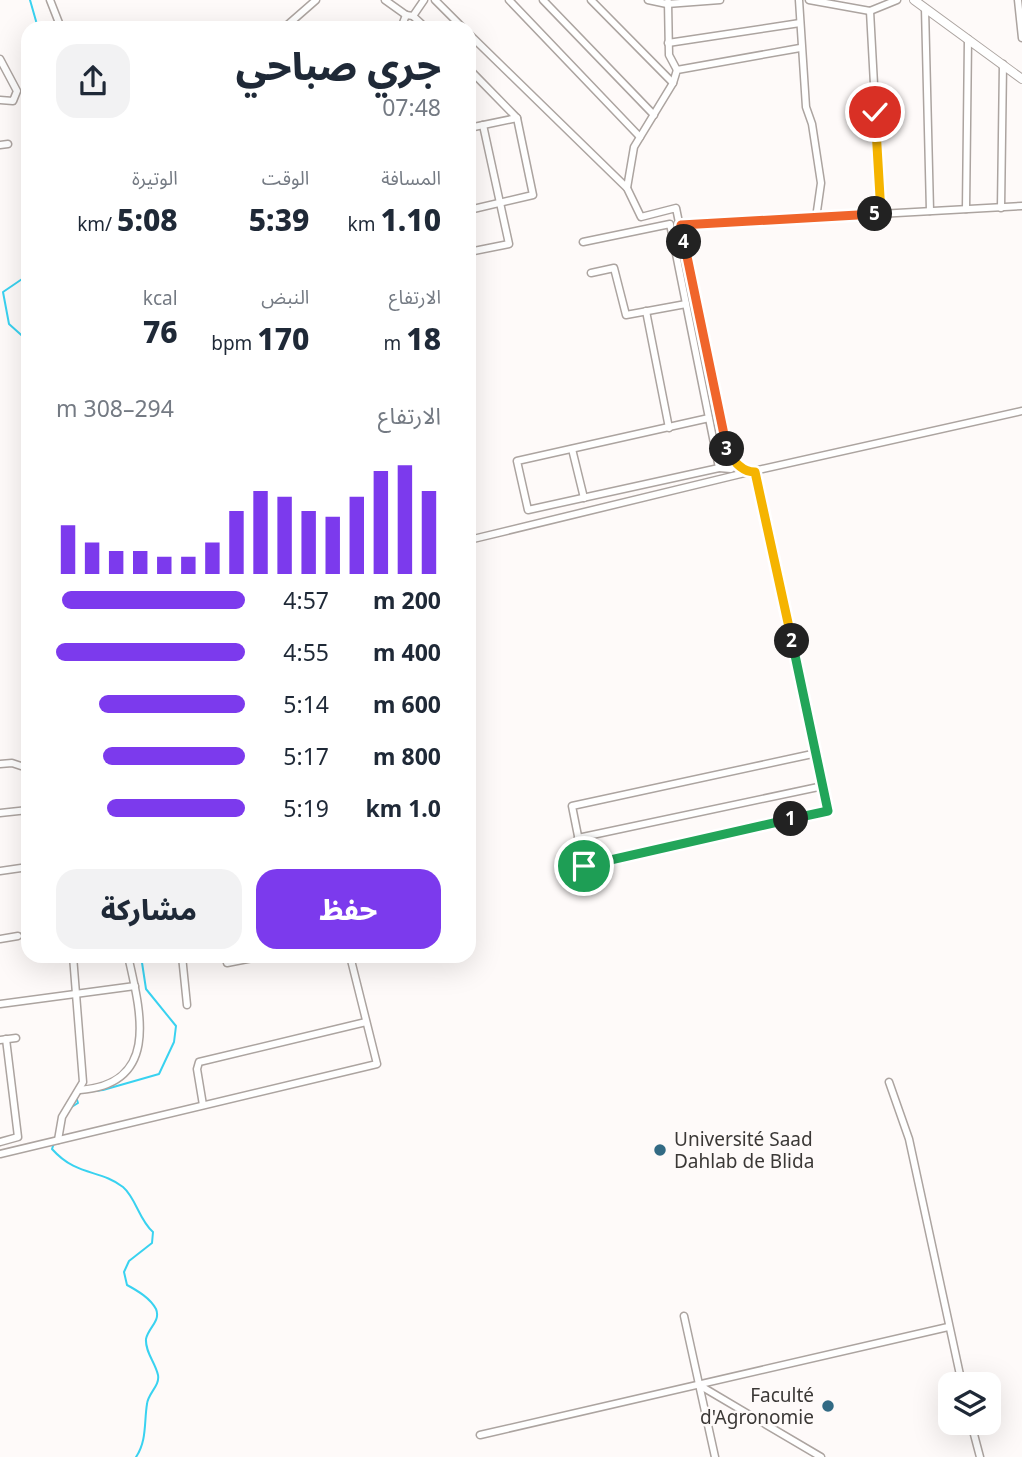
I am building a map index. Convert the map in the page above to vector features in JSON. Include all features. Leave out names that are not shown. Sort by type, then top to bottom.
[{"type":"street","points":[[50,0],[58,21]]},
{"type":"street","points":[[292,21],[316,0]]},
{"type":"street","points":[[385,0],[417,21]]},
{"type":"street","points":[[405,21],[424,0]]},
{"type":"street","points":[[435,0],[456,21]]},
{"type":"street","points":[[509,0],[639,137]]},
{"type":"street","points":[[543,0],[654,114]]},
{"type":"street","points":[[591,0],[673,83]]},
{"type":"street","points":[[648,0],[720,0]]},
{"type":"street","points":[[799,0],[800,48],[806,107],[812,124],[821,183],[816,218]]},
{"type":"street","points":[[809,0],[870,11],[897,0]]},
{"type":"street","points":[[914,0],[1022,79]]},
{"type":"street","points":[[1018,0],[1022,38]]},
{"type":"street","points":[[628,188],[634,147],[673,83],[677,70],[668,55],[668,2]]},
{"type":"street","points":[[925,8],[929,211]]},
{"type":"street","points":[[870,11],[881,214]]},
{"type":"street","points":[[668,43],[800,23]]},
{"type":"street","points":[[966,209],[968,39]]},
{"type":"street","points":[[476,41],[628,188],[641,216],[676,208],[726,446],[737,464],[752,472],[817,753],[828,811],[584,866],[572,806],[817,753]]},
{"type":"street","points":[[677,70],[800,48]]},
{"type":"street","points":[[0,59],[17,91],[13,101],[0,100]]},
{"type":"street","points":[[1001,208],[1003,64]]},
{"type":"street","points":[[476,76],[517,118],[533,195],[476,208]]},
{"type":"street","points":[[476,126],[517,118]]},
{"type":"street","points":[[476,251],[509,244],[483,125]]},
{"type":"street","points":[[681,225],[1022,206]]},
{"type":"street","points":[[583,242],[670,224],[719,468]]},
{"type":"street","points":[[591,273],[614,268],[626,315],[686,304]]},
{"type":"street","points":[[646,311],[669,428]]},
{"type":"street","points":[[476,538],[731,473],[752,472],[1022,411]]},
{"type":"street","points":[[709,418],[517,461],[528,510],[719,468],[731,473]]},
{"type":"street","points":[[572,449],[584,498]]},
{"type":"street","points":[[731,473],[737,464]]},
{"type":"street","points":[[0,764],[12,763],[21,766]]},
{"type":"street","points":[[578,838],[823,786]]},
{"type":"street","points":[[0,813],[21,811]]},
{"type":"street","points":[[0,871],[21,868]]},
{"type":"street","points":[[0,939],[18,936]]},
{"type":"street","points":[[58,1140],[62,1117],[83,1082],[74,963]]},
{"type":"street","points":[[80,1090],[103,1088],[116,1082],[136,1059],[139,1029],[130,963]]},
{"type":"street","points":[[183,963],[187,1005]]},
{"type":"street","points":[[0,1154],[376,1063],[352,963]]},
{"type":"street","points":[[0,1004],[135,986]]},
{"type":"street","points":[[203,1105],[197,1069],[199,1062],[366,1022]]},
{"type":"street","points":[[0,1142],[18,1137],[11,1077],[3,1040],[16,1038]]},
{"type":"street","points":[[0,1078],[11,1077]]},
{"type":"street","points":[[889,1082],[909,1139],[959,1372]]},
{"type":"street","points":[[684,1316],[715,1457]]},
{"type":"street","points":[[480,1435],[948,1328]]},
{"type":"street","points":[[699,1385],[821,1457]]},
{"type":"street","points":[[974,1435],[980,1457]]},
{"type":"waterway","points":[[30,0],[36,21]]},
{"type":"waterway","points":[[21,280],[3,292],[9,324],[21,335]]},
{"type":"waterway","points":[[84,1092],[103,1090],[159,1074],[174,1042],[176,1026],[146,989],[142,963]]},
{"type":"waterway","points":[[70,1108],[78,1103],[76,1097]]},
{"type":"waterway","points":[[54,1143],[52,1149],[70,1164],[106,1177],[123,1187],[153,1232],[152,1243],[129,1261],[124,1272],[127,1285],[147,1298],[157,1313],[156,1321],[146,1339],[158,1379],[148,1400],[144,1438],[136,1457]]},
{"type":"place","name":"Université Saad Dahlab de Blida","points":[[660,1150]]},
{"type":"place","name":"Faculté d'Agronomie","points":[[828,1406]]},
{"type":"route","points":[[584,866],[828,811],[755,472],[749,472],[737,464],[726,446],[681,225],[881,214],[875,112]]}]
